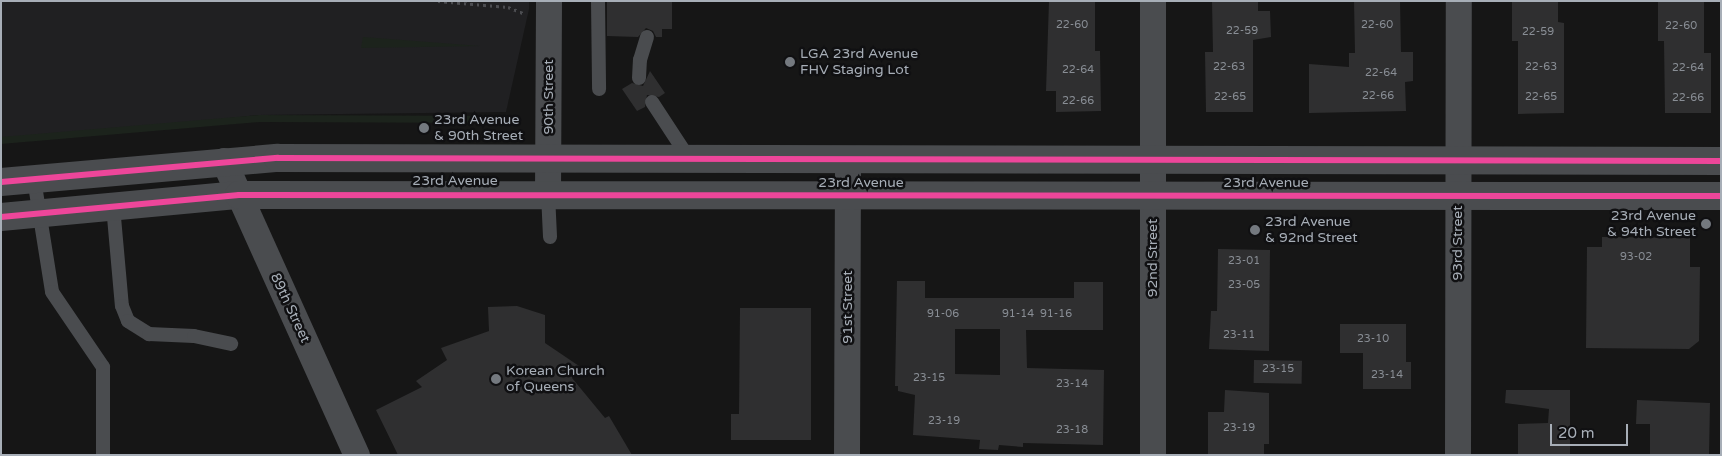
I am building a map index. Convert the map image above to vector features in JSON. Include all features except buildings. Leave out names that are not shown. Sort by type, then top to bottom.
[{"type":"street","name":"92nd Street","points":[[1153,1],[1153,455]]},
{"type":"street","name":"93rd Street","points":[[1458,455],[1459,1]]},
{"type":"street","name":"90th Street","points":[[548,194],[549,13]]},
{"type":"street","name":"23rd Avenue","points":[[1,182],[224,161],[278,158],[1721,161]]},
{"type":"street","name":"91st Street","points":[[847,455],[848,159]]},
{"type":"street","name":"89th Street","points":[[224,161],[356,455]]},
{"type":"street","name":"23rd Avenue","points":[[1,217],[240,194],[1721,196]]},
{"type":"lane","points":[[598,1],[599,89]]},
{"type":"lane","points":[[639,78],[640,60],[647,37]]},
{"type":"lane","points":[[652,102],[690,160]]},
{"type":"lane","points":[[34,179],[52,292],[103,367],[103,455]]},
{"type":"lane","points":[[548,194],[550,237]]},
{"type":"lane","points":[[113,206],[122,306],[128,321],[149,334],[194,336],[231,344]]},
{"type":"path","points":[[438,1],[508,7],[549,13]]},
{"type":"shaded area","points":[[1,1],[529,1],[529,9],[506,112],[258,115],[1,142]]},
{"type":"shaded area","points":[[363,37],[480,46],[361,48]]},
{"type":"shaded area","points":[[259,115],[506,116],[500,123],[260,122],[1,144],[1,137]]},
{"type":"cycle path","points":[[1,182],[278,158],[1721,161]]},
{"type":"cycle path","points":[[1,217],[239,195],[1721,196]]},
{"type":"place","name":"LGA 23rd Avenue FHV Staging Lot","points":[[790,62]]},
{"type":"place","name":"23rd Avenue & 90th Street","points":[[424,128]]},
{"type":"place","name":"23rd Avenue & 94th Street","points":[[1706,224]]},
{"type":"place","name":"23rd Avenue & 92nd Street","points":[[1255,230]]},
{"type":"place","name":"Korean Church of Queens","points":[[496,379]]}]
